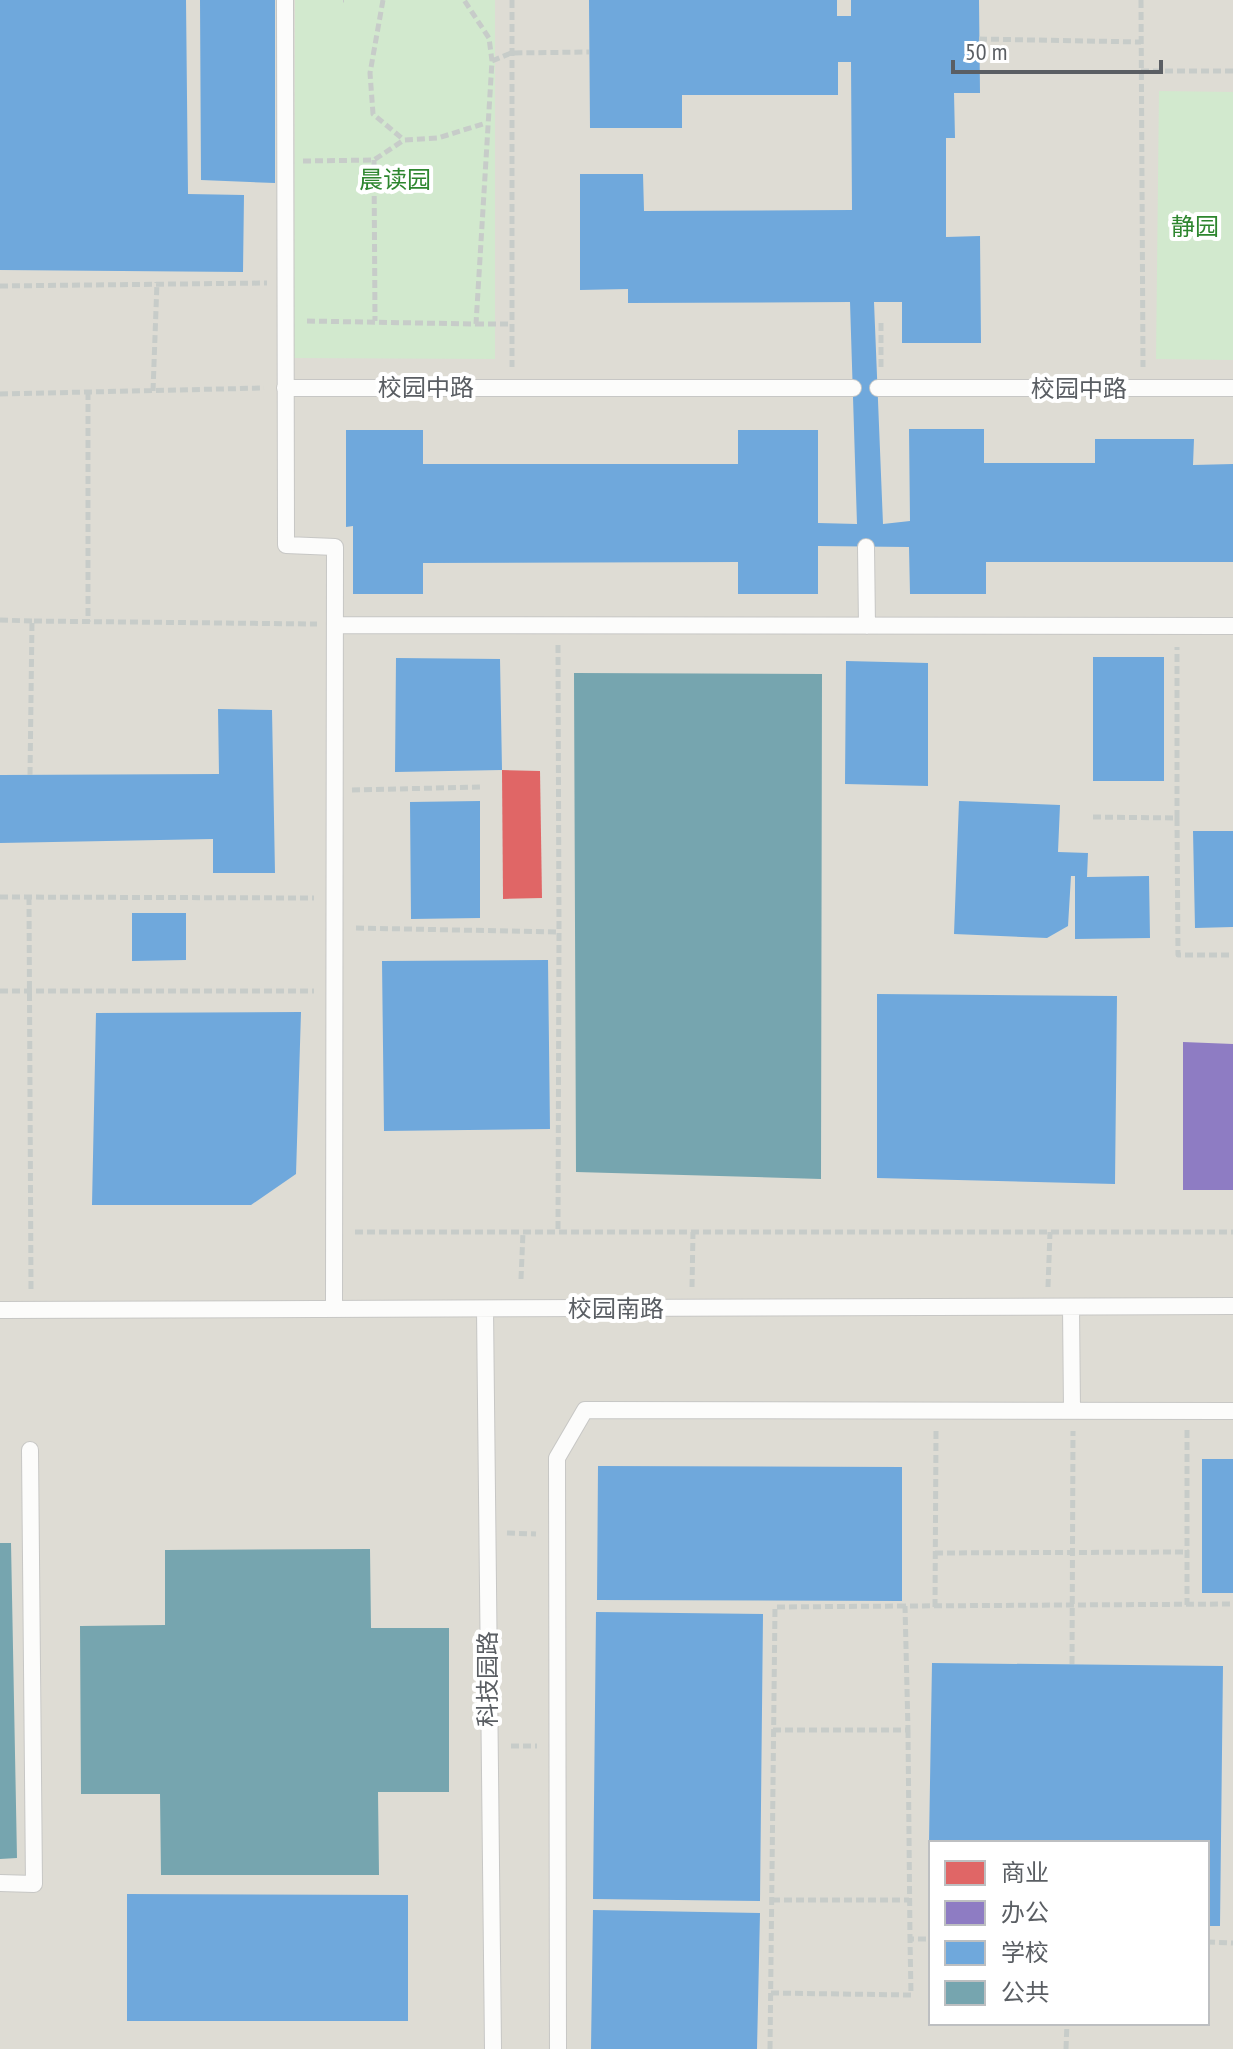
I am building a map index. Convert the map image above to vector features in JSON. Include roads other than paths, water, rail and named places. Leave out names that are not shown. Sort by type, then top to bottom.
[{"type":"lane","points":[[285,0],[286,545],[335,547],[334,1309]]},
{"type":"lane","name":"校园中路","points":[[285,388],[853,388]]},
{"type":"lane","name":"校园中路","points":[[880,388],[1233,388]]},
{"type":"lane","points":[[866,547],[867,626]]},
{"type":"lane","points":[[336,625],[1233,626]]},
{"type":"lane","name":"校园南路","points":[[0,1310],[1233,1306]]},
{"type":"lane","points":[[1071,1307],[1072,1410]]},
{"type":"lane","name":"科技园路","points":[[485,1309],[493,2049]]},
{"type":"lane","points":[[558,2049],[557,1458],[585,1410],[1233,1411]]},
{"type":"lane","points":[[0,1883],[34,1884],[30,1450]]},
{"type":"park label","name":"晨读园","points":[[395,179]]},
{"type":"park label","name":"静园","points":[[1195,226]]}]
